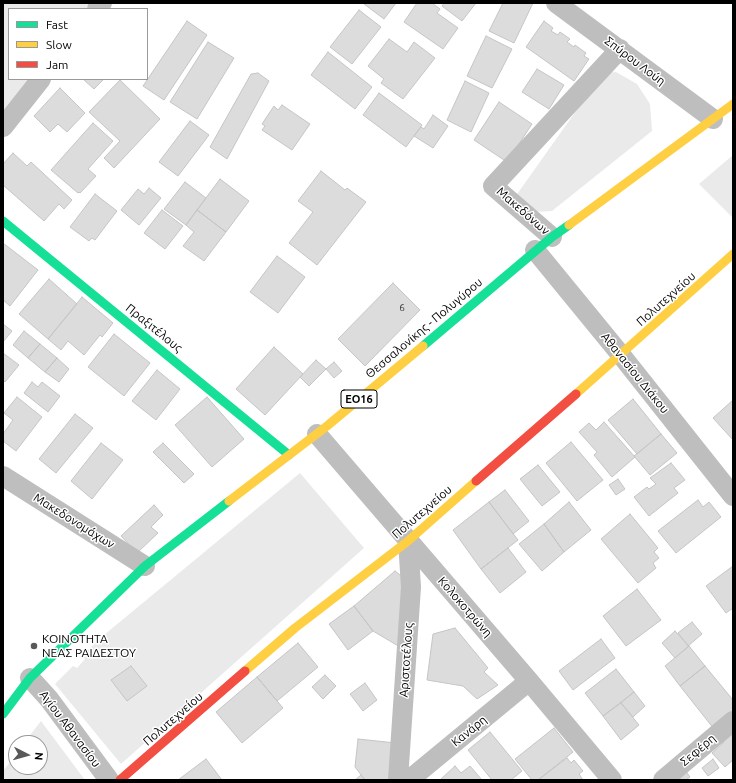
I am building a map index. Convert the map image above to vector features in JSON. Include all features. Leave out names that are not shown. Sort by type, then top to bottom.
[{"type":"street","name":"Σπύρου Λούη","points":[[556,3],[620,49],[713,120]]},
{"type":"street","name":"Μακεδόνων","points":[[552,237],[493,186],[620,49]]},
{"type":"street","points":[[3,127],[40,80]]},
{"type":"street","name":"Θεσσαλονίκης - Πολυγύρου","points":[[3,714],[30,678],[145,566],[317,434],[535,250],[733,104]]},
{"type":"street","name":"Πραξιτέλους","points":[[3,221],[289,455]]},
{"type":"street","name":"Αθανασίου Διάκου","points":[[535,250],[733,496]]},
{"type":"street","name":"Πολυτεχνείου","points":[[120,780],[295,628],[408,541],[621,355],[733,254]]},
{"type":"street","name":"Κολοκοτρώνη","points":[[317,434],[612,780]]},
{"type":"street","name":"Μακεδονομάχων","points":[[3,476],[145,566]]},
{"type":"street","name":"Αριστοτέλους","points":[[398,780],[411,587],[408,541]]},
{"type":"street","name":"Αγίου Αθανασίου","points":[[30,678],[49,699],[109,780]]},
{"type":"street","name":"Κανάρη","points":[[408,780],[529,681]]},
{"type":"street","name":"Σεφέρη","points":[[664,780],[733,721]]},
{"type":"shaded area","points":[[3,3],[92,3],[89,8],[8,8],[8,80],[32,80],[3,118]]},
{"type":"shaded area","points":[[616,72],[637,84],[650,104],[652,131],[552,211],[533,212],[515,197],[603,73]]},
{"type":"shaded area","points":[[733,155],[733,218],[699,184]]},
{"type":"shaded area","points":[[300,473],[364,548],[121,764],[55,684],[73,666],[77,668],[85,659],[83,655],[104,635]]},
{"type":"shaded area","points":[[41,721],[85,780],[3,780],[3,771],[8,764],[8,775],[48,775],[48,735],[30,735]]},
{"type":"building","points":[[364,3],[396,3],[384,19]]},
{"type":"building","points":[[417,3],[432,3],[440,9],[437,13],[458,28],[443,49],[404,22]]},
{"type":"building","points":[[444,3],[476,3],[462,21],[442,6]]},
{"type":"building","points":[[503,3],[533,3],[514,43],[489,31]]},
{"type":"building","points":[[359,10],[381,27],[352,64],[330,47]]},
{"type":"building","points":[[187,21],[207,35],[164,100],[143,86]]},
{"type":"building","points":[[544,21],[553,28],[551,31],[558,35],[560,32],[570,39],[567,42],[574,47],[575,45],[586,53],[584,56],[589,59],[574,81],[526,47]]},
{"type":"building","points":[[486,36],[512,49],[492,88],[467,76]]},
{"type":"building","points":[[389,39],[407,52],[414,42],[435,58],[403,99],[381,83],[384,79],[368,66]]},
{"type":"building","points":[[208,42],[234,58],[197,119],[170,102]]},
{"type":"building","points":[[328,52],[372,87],[355,109],[311,75]]},
{"type":"building","points":[[537,69],[564,85],[549,109],[522,92]]},
{"type":"building","points":[[258,73],[269,81],[227,159],[210,147],[251,74]]},
{"type":"building","points":[[84,80],[103,80],[94,89]]},
{"type":"building","points":[[120,80],[160,119],[114,168],[104,158],[120,141],[89,112]]},
{"type":"building","points":[[465,81],[489,93],[471,132],[447,120]]},
{"type":"building","points":[[60,88],[85,113],[67,132],[58,124],[50,132],[34,116]]},
{"type":"building","points":[[379,93],[422,125],[406,147],[363,115]]},
{"type":"building","points":[[499,102],[532,124],[507,162],[474,140]]},
{"type":"building","points":[[282,105],[310,124],[292,150],[262,130],[265,126],[262,124],[274,106],[278,110]]},
{"type":"building","points":[[433,115],[448,126],[433,148],[414,136],[421,127],[424,129]]},
{"type":"building","points":[[190,121],[209,135],[178,176],[159,162]]},
{"type":"building","points":[[93,123],[113,141],[88,169],[96,176],[80,193],[78,193],[51,170]]},
{"type":"building","points":[[13,153],[27,166],[31,162],[72,200],[64,209],[59,204],[44,221],[3,185],[3,164]]},
{"type":"building","points":[[321,171],[345,190],[347,188],[366,202],[317,265],[289,243],[313,212],[298,201]]},
{"type":"building","points":[[220,179],[249,201],[226,232],[197,210]]},
{"type":"building","points":[[185,182],[206,198],[186,225],[164,209]]},
{"type":"building","points":[[149,188],[161,198],[139,225],[121,210],[138,189],[144,194]]},
{"type":"building","points":[[95,194],[117,211],[95,240],[92,238],[89,241],[70,227]]},
{"type":"building","points":[[162,210],[183,226],[165,249],[144,233]]},
{"type":"building","points":[[197,210],[226,232],[204,261],[183,246],[194,232],[186,225]]},
{"type":"building","points":[[3,243],[38,270],[10,306],[3,300]]},
{"type":"building","points":[[277,256],[305,277],[278,313],[250,292]]},
{"type":"building","points":[[49,279],[77,304],[48,339],[19,314]]},
{"type":"building","points":[[393,283],[420,310],[365,366],[338,339]]},
{"type":"building","points":[[82,297],[113,323],[102,337],[100,335],[84,355],[68,341],[61,350],[48,339]]},
{"type":"building","points":[[3,324],[12,331],[3,342]]},
{"type":"building","points":[[24,331],[40,344],[28,358],[13,345]]},
{"type":"building","points":[[114,334],[150,363],[124,396],[88,367]]},
{"type":"building","points":[[40,344],[57,358],[45,372],[28,358]]},
{"type":"building","points":[[274,347],[303,374],[265,415],[236,389]]},
{"type":"building","points":[[3,353],[19,365],[5,382],[3,380]]},
{"type":"building","points":[[57,358],[69,369],[59,382],[45,372]]},
{"type":"building","points":[[316,360],[326,369],[309,386],[300,377]]},
{"type":"building","points":[[334,362],[342,371],[334,378],[326,369]]},
{"type":"building","points":[[157,370],[180,389],[156,420],[132,401]]},
{"type":"building","points":[[32,382],[38,387],[42,382],[60,396],[48,412],[24,393]]},
{"type":"building","points":[[17,397],[42,417],[16,451],[3,441],[3,434],[13,420],[4,413]]},
{"type":"building","points":[[207,397],[244,439],[212,467],[175,425]]},
{"type":"building","points":[[633,399],[661,434],[637,454],[608,420]]},
{"type":"building","points":[[733,400],[733,440],[713,418]]},
{"type":"building","points":[[75,414],[93,428],[56,473],[39,459]]},
{"type":"building","points":[[604,422],[635,457],[612,477],[594,455],[597,452],[579,432],[589,423],[596,430]]},
{"type":"building","points":[[661,434],[677,453],[650,475],[634,456]]},
{"type":"building","points":[[571,442],[603,480],[577,501],[546,463]]},
{"type":"building","points":[[101,443],[123,460],[92,499],[71,481]]},
{"type":"building","points":[[163,443],[194,474],[184,483],[153,452]]},
{"type":"building","points":[[671,463],[685,480],[674,488],[678,493],[649,516],[634,497],[647,487],[649,489],[656,484],[650,478]]},
{"type":"building","points":[[538,465],[560,492],[542,506],[520,479]]},
{"type":"building","points":[[618,479],[625,489],[616,495],[609,485]]},
{"type":"building","points":[[505,490],[529,521],[513,534],[489,502]]},
{"type":"building","points":[[698,500],[703,507],[709,502],[721,517],[676,553],[658,531]]},
{"type":"building","points":[[489,502],[518,540],[481,569],[453,530]]},
{"type":"building","points":[[569,502],[591,530],[564,552],[544,524]]},
{"type":"building","points":[[154,505],[163,515],[151,527],[158,533],[137,553],[121,536]]},
{"type":"building","points":[[630,514],[658,548],[654,552],[659,558],[653,563],[656,568],[638,583],[601,539]]},
{"type":"building","points":[[544,524],[564,552],[542,571],[519,544]]},
{"type":"building","points":[[508,548],[526,572],[500,593],[481,569]]},
{"type":"building","points":[[733,566],[733,608],[726,613],[706,586]]},
{"type":"building","points":[[395,571],[405,579],[400,647],[373,631],[354,606]]},
{"type":"building","points":[[637,589],[661,620],[626,646],[603,616]]},
{"type":"building","points":[[354,606],[373,631],[348,650],[329,624]]},
{"type":"building","points":[[692,622],[702,634],[688,646],[678,633]]},
{"type":"building","points":[[455,628],[488,668],[484,672],[498,685],[477,699],[463,686],[427,680],[433,634]]},
{"type":"building","points":[[675,631],[689,646],[675,658],[662,643]]},
{"type":"building","points":[[601,639],[615,658],[573,690],[559,671]]},
{"type":"building","points":[[298,643],[318,667],[277,701],[257,677]]},
{"type":"building","points":[[689,646],[705,666],[680,686],[665,666]]},
{"type":"building","points":[[131,666],[147,686],[127,701],[111,680]]},
{"type":"building","points":[[705,666],[733,700],[733,712],[714,729],[680,686]]},
{"type":"building","points":[[616,669],[634,692],[603,716],[585,693]]},
{"type":"building","points":[[325,675],[336,686],[323,699],[312,687]]},
{"type":"building","points":[[257,677],[283,708],[242,743],[216,712]]},
{"type":"building","points":[[365,683],[377,700],[363,711],[350,694]]},
{"type":"building","points":[[634,692],[645,706],[633,717],[621,703]]},
{"type":"building","points":[[621,703],[639,725],[621,740],[603,716]]},
{"type":"building","points":[[733,726],[733,760],[725,767],[712,753],[724,742],[720,737]]},
{"type":"building","points":[[554,728],[573,752],[538,780],[532,780],[515,759]]},
{"type":"building","points":[[490,732],[522,771],[511,780],[492,780],[468,750]]},
{"type":"building","points":[[358,739],[396,743],[393,780],[365,780],[355,767]]},
{"type":"building","points":[[567,758],[571,763],[574,760],[583,771],[579,774],[583,780],[538,780]]},
{"type":"building","points":[[206,759],[222,780],[178,780]]},
{"type":"building","points":[[713,759],[719,768],[708,776],[702,768]]},
{"type":"building","points":[[455,766],[461,773],[470,766],[482,780],[440,780]]},
{"type":"building","points":[[683,767],[690,777],[686,780],[681,780],[675,772]]},
{"type":"building","points":[[361,775],[365,780],[355,780]]},
{"type":"traffic: fast","points":[[3,221],[289,455]]},
{"type":"traffic: fast","points":[[423,346],[552,237],[569,225]]},
{"type":"traffic: fast","points":[[3,714],[30,678],[145,566],[229,501]]},
{"type":"traffic: slow","points":[[569,225],[733,104]]},
{"type":"traffic: slow","points":[[576,394],[733,254]]},
{"type":"traffic: slow","points":[[229,501],[327,426],[423,346]]},
{"type":"traffic: slow","points":[[245,671],[295,628],[408,541],[476,481]]},
{"type":"traffic: jam","points":[[476,481],[576,394]]},
{"type":"traffic: jam","points":[[120,780],[245,671]]},
{"type":"place","name":"ΚΟΙΝΟΤΗΤΑ ΝΕΑΣ ΡΑΙΔΕΣΤΟΥ","points":[[34,646]]}]
